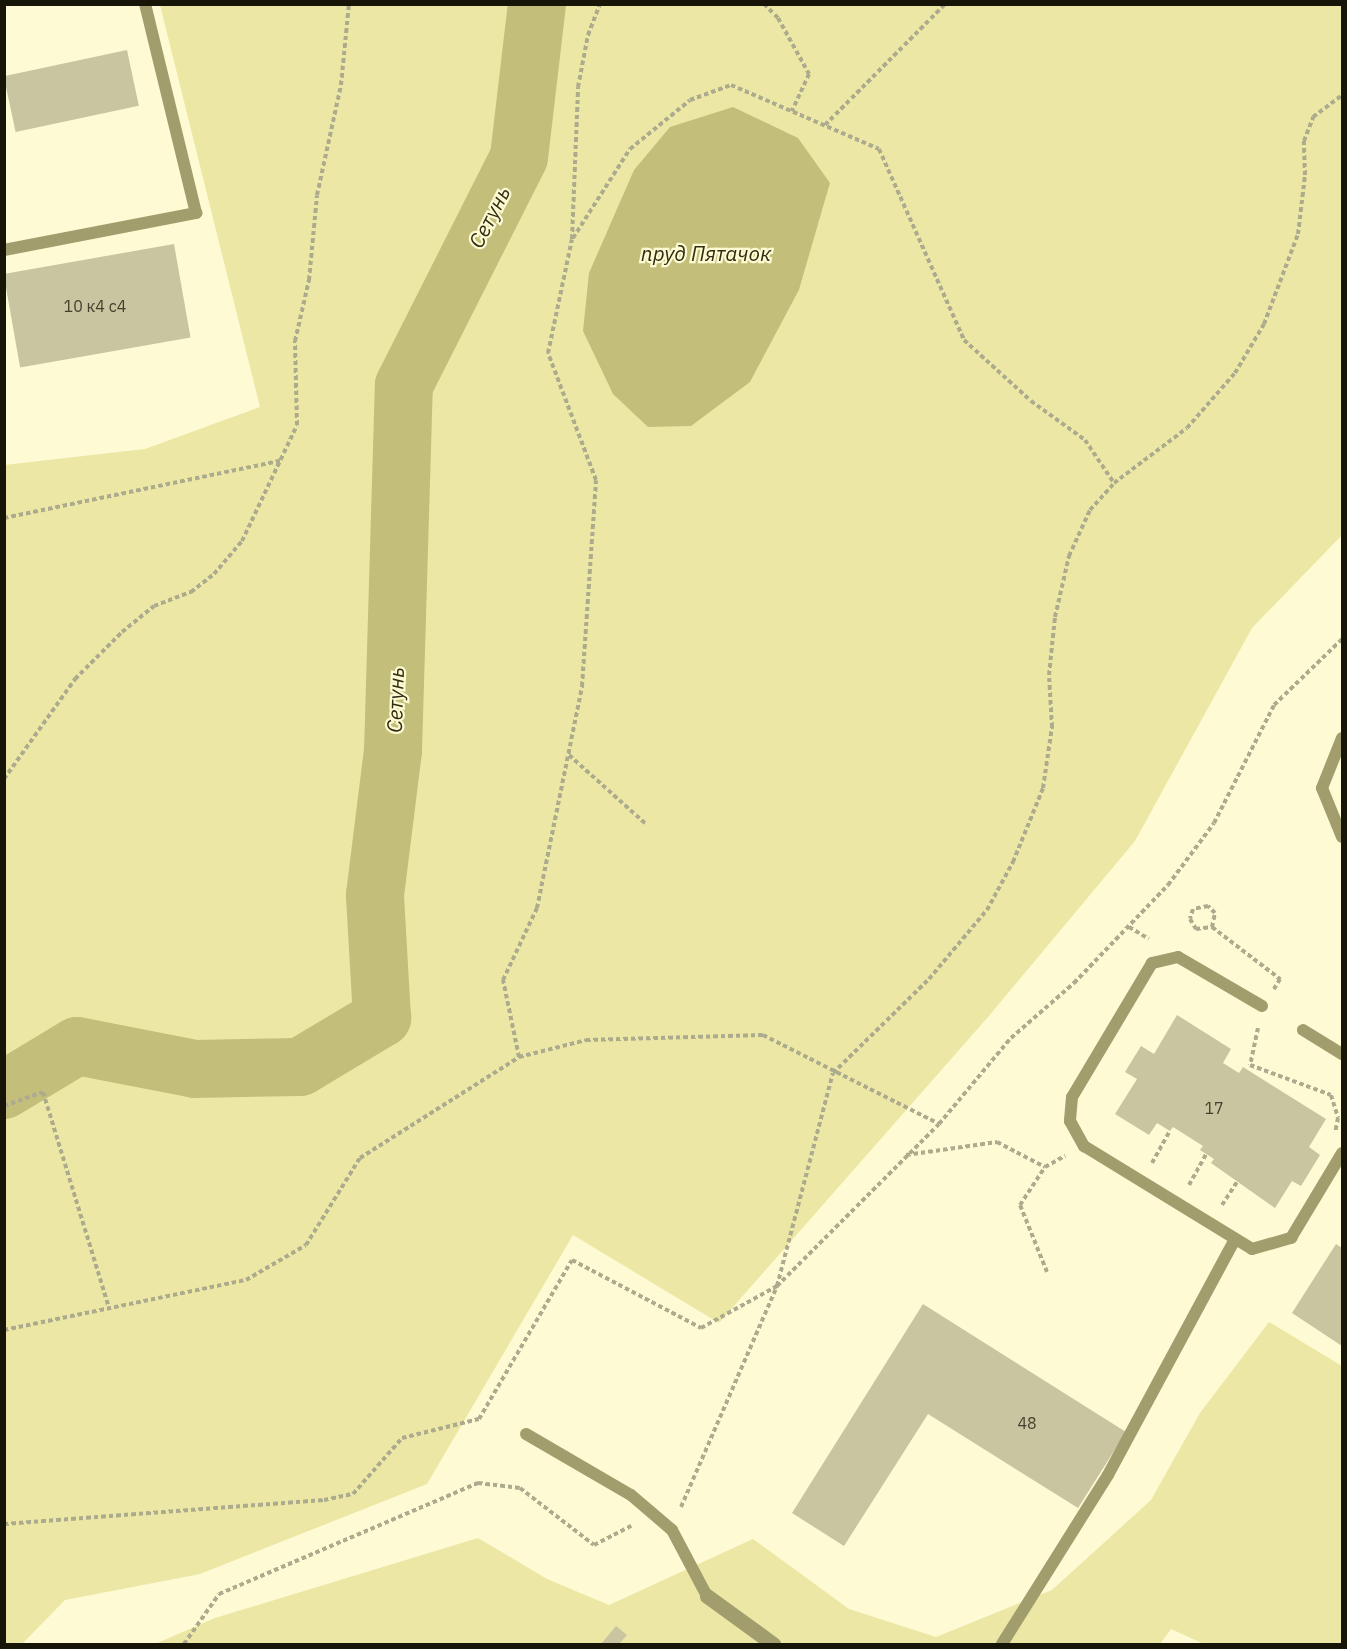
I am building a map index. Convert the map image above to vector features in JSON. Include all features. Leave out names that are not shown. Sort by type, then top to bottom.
[{"type":"street","points":[[707,1596],[773,1644]]},
{"type":"lane","points":[[4,250],[196,213],[145,4]]},
{"type":"lane","points":[[1342,738],[1322,788],[1342,837]]},
{"type":"lane","points":[[1262,1006],[1178,957],[1152,963],[1072,1097],[1070,1121],[1084,1146],[1252,1249],[1291,1238],[1342,1153]]},
{"type":"lane","points":[[1303,1030],[1342,1054]]},
{"type":"lane","points":[[1002,1644],[1108,1475],[1235,1239]]},
{"type":"lane","points":[[526,1434],[632,1495],[672,1530],[707,1596]]},
{"type":"path","points":[[4,779],[75,679],[122,632],[154,606],[191,592],[214,574],[242,541],[297,425],[295,341],[309,280],[316,195],[341,85],[350,4]]},
{"type":"path","points":[[519,1057],[503,981],[537,908],[582,686],[596,480],[548,353],[572,239],[578,87],[588,35],[600,4]]},
{"type":"path","points":[[764,4],[778,18],[809,74],[792,111]]},
{"type":"path","points":[[824,125],[945,4]]},
{"type":"path","points":[[572,239],[630,149],[690,100],[731,85],[879,149],[964,340],[1031,401],[1085,440],[1114,483]]},
{"type":"path","points":[[672,1530],[777,1286],[833,1073],[929,979],[987,910],[1012,862],[1043,788],[1052,727],[1049,675],[1055,617],[1069,556],[1090,510],[1114,483],[1187,428],[1235,373],[1264,324],[1298,234],[1307,133],[1313,117],[1342,95]]},
{"type":"path","points":[[4,518],[280,461]]},
{"type":"path","points":[[4,1524],[324,1500],[353,1494],[402,1438],[479,1419],[572,1260],[700,1328],[777,1286],[939,1124],[1011,1038],[1074,983],[1168,885],[1214,823],[1274,705],[1342,639]]},
{"type":"path","points":[[568,755],[647,825]]},
{"type":"path","points":[[1212,927],[1215,914],[1208,906],[1193,909],[1190,919],[1196,929],[1212,927],[1280,979],[1262,1006],[1250,1065],[1331,1095],[1338,1118],[1334,1139]]},
{"type":"path","points":[[4,1330],[246,1280],[306,1245],[360,1158],[519,1057],[586,1040],[763,1035],[833,1073],[939,1124]]},
{"type":"path","points":[[4,1106],[43,1092],[109,1308]]},
{"type":"path","points":[[1142,1182],[1170,1131]]},
{"type":"path","points":[[906,1155],[997,1142],[1045,1167]]},
{"type":"path","points":[[1047,1272],[1020,1204],[1045,1167],[1084,1146]]},
{"type":"path","points":[[1186,1192],[1206,1154]]},
{"type":"path","points":[[1220,1208],[1238,1180]]},
{"type":"path","points":[[184,1644],[219,1594],[478,1483],[519,1488],[594,1545],[653,1514]]},
{"type":"shaded area","points":[[160,5],[1342,5],[1342,535],[1252,628],[1135,841],[988,1017],[719,1323],[573,1235],[427,1484],[200,1574],[65,1600],[22,1644],[4,1644],[4,465],[145,449],[260,407]],"holes":[[[830,183],[799,290],[750,382]]]},
{"type":"shaded area","points":[[1269,1322],[1342,1366],[1342,1644],[1204,1644],[1171,1629],[1160,1644],[155,1644],[215,1618],[478,1538],[547,1579],[609,1605],[753,1539],[849,1609],[936,1637],[1052,1590],[1151,1500],[1200,1413]]},
{"type":"water","name":"пруд Пятачок","points":[[733,107],[798,138],[830,183],[799,290],[750,382],[691,426],[648,427],[613,394],[583,331],[589,273],[634,170],[670,127]]},
{"type":"building","points":[[127,50],[139,106],[16,132],[4,76]]},
{"type":"building","points":[[174,244],[190,338],[20,368],[4,274]]},
{"type":"building","points":[[1177,1015],[1231,1049],[1223,1063],[1239,1073],[1243,1067],[1326,1119],[1309,1147],[1320,1155],[1301,1186],[1292,1181],[1275,1208],[1211,1163],[1214,1159],[1200,1150],[1203,1146],[1173,1127],[1170,1131],[1157,1123],[1149,1135],[1115,1114],[1137,1079],[1125,1072],[1141,1046],[1154,1054]]},
{"type":"building","points":[[1336,1244],[1342,1248],[1342,1346],[1292,1313]]},
{"type":"building","points":[[923,1304],[1126,1432],[1078,1508],[928,1414],[844,1546],[792,1513]]},
{"type":"building","points":[[616,1626],[627,1635],[619,1644],[601,1644]]},
{"type":"waterway","name":"Сетунь","points":[[4,1090],[77,1046],[195,1069],[300,1067],[382,1018],[375,895],[393,751],[404,385],[519,157],[537,4]]}]
